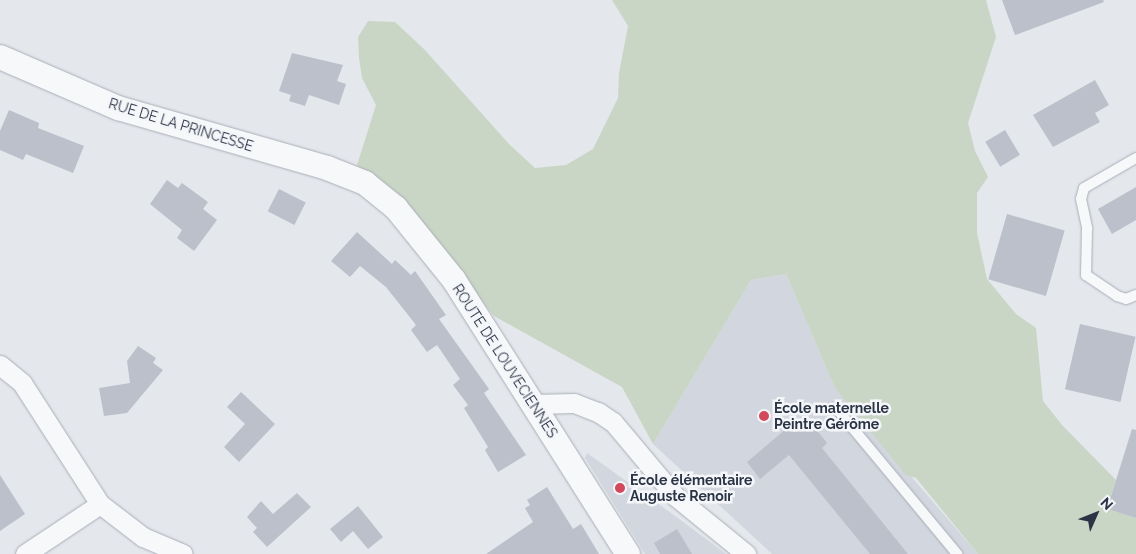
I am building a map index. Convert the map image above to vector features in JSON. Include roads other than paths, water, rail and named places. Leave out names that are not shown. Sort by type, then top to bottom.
[{"type":"street","name":"RUE DE LA PRINCESSE","points":[[0,57],[118,108],[327,168],[365,183]]},
{"type":"street","name":"ROUTE DE LOUVECIENNES","points":[[365,183],[396,208],[454,280],[628,554]]},
{"type":"street","points":[[0,364],[22,383],[100,504],[143,537],[183,554]]},
{"type":"street","points":[[533,404],[574,403],[598,412],[613,422],[674,496],[746,554]]},
{"type":"street","points":[[25,554],[100,504]]},
{"type":"lane","points":[[1135,298],[1117,296],[1086,275],[1087,228],[1081,199],[1084,188],[1136,158]]},
{"type":"lane","points":[[836,408],[957,554]]},
{"type":"place","name":"École maternelle Peintre Gérôme","points":[[764,416]]},
{"type":"place","name":"École élémentaire Auguste Renoir","points":[[620,488]]}]
